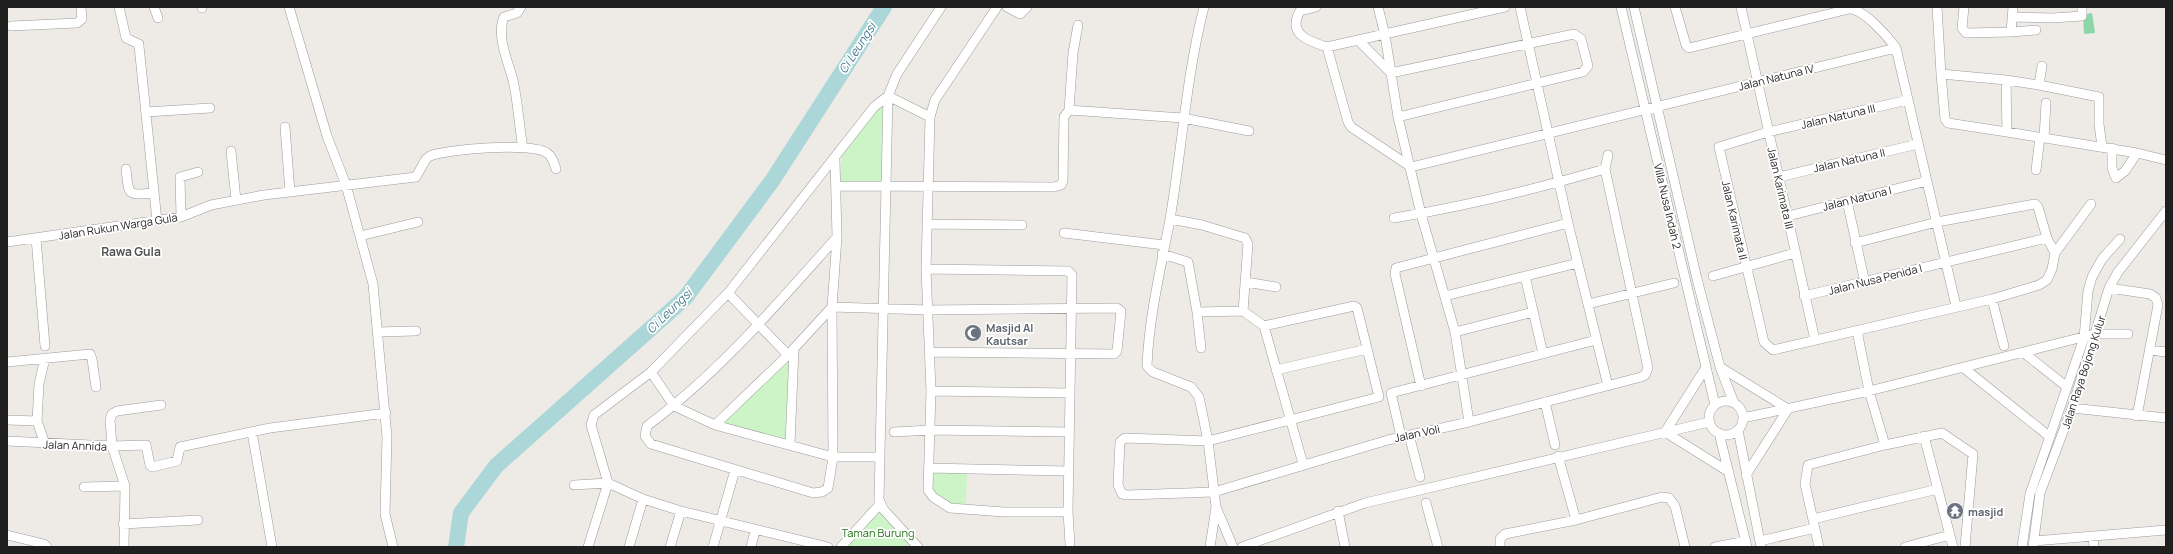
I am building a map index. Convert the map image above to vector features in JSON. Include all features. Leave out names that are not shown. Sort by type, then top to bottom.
[{"type":"street","points":[[11,26],[77,23],[82,19],[81,7]]},
{"type":"street","points":[[119,7],[126,38],[139,44],[157,221]]},
{"type":"street","points":[[154,7],[158,18]]},
{"type":"street","points":[[289,7],[327,136],[346,185],[373,284],[386,413],[386,514],[393,547]]},
{"type":"street","points":[[521,7],[517,13],[504,17],[503,22],[504,54],[513,81],[524,148],[547,152],[556,169]]},
{"type":"street","points":[[918,547],[880,504],[878,457],[887,186],[888,96],[897,74],[941,7]]},
{"type":"street","points":[[997,7],[935,100],[930,117],[926,268],[929,310],[931,391],[929,492],[933,497],[950,508],[1004,512],[1068,512]]},
{"type":"street","points":[[1007,7],[1020,14],[1027,7]]},
{"type":"street","points":[[1204,7],[1195,42],[1183,118],[1170,220],[1148,331],[1147,366],[1153,372],[1191,387],[1199,397],[1208,441],[1216,508],[1210,547]]},
{"type":"street","points":[[1316,7],[1300,11],[1295,19],[1296,29],[1309,41],[1326,47],[1505,7]]},
{"type":"street","points":[[1378,7],[1385,35],[1398,117],[1422,214],[1455,332],[1469,422]]},
{"type":"street","points":[[1520,7],[1568,223],[1608,386]]},
{"type":"street","name":"Villa Nusa Indah 2","points":[[1621,7],[1705,368],[1715,405]]},
{"type":"street","name":"Villa Nusa Indah 2","points":[[1634,7],[1720,367],[1734,403]]},
{"type":"street","points":[[1675,7],[1686,45],[1689,48],[1747,36],[1853,9],[1883,31],[1896,48],[1947,262],[1956,306]]},
{"type":"street","name":"Jalan Karimata III","points":[[1741,7],[1815,340]]},
{"type":"street","points":[[1937,7],[1945,118],[1948,123],[2137,153],[2166,160]]},
{"type":"street","points":[[1964,7],[1962,28],[1966,33],[2036,30]]},
{"type":"street","points":[[2011,32],[2013,17],[2012,7]]},
{"type":"street","points":[[2013,17],[2054,18],[2082,16],[2082,7]]},
{"type":"street","points":[[836,186],[1054,188],[1060,185],[1063,181],[1064,117],[1069,110],[1073,53],[1078,25]]},
{"type":"street","points":[[1391,73],[1576,35],[1581,39],[1588,66],[1583,72],[1398,117]]},
{"type":"street","points":[[1358,40],[1391,73]]},
{"type":"street","points":[[1326,47],[1348,122],[1351,127],[1411,167]]},
{"type":"street","name":"Jalan Natuna IV","points":[[1411,167],[1657,105],[1896,48]]},
{"type":"street","points":[[2039,85],[2042,66]]},
{"type":"street","points":[[1941,74],[2006,80],[2099,96],[2099,124],[2116,178],[2124,171],[2137,153]]},
{"type":"street","points":[[2006,80],[2007,132]]},
{"type":"street","points":[[888,96],[930,117]]},
{"type":"street","points":[[588,547],[608,483],[591,420],[594,415],[651,372],[728,293],[874,107],[888,96]]},
{"type":"street","name":"Jalan Natuna III","points":[[1768,132],[1908,100]]},
{"type":"street","points":[[2036,170],[2046,103]]},
{"type":"street","points":[[146,112],[210,108]]},
{"type":"street","points":[[1069,110],[1183,118],[1249,131]]},
{"type":"street","points":[[284,127],[290,192]]},
{"type":"street","name":"Jalan Karimata II","points":[[1768,132],[1719,147],[1746,267],[1764,342],[1772,350],[1815,340]]},
{"type":"street","name":"Jalan Natuna II","points":[[1779,177],[1918,144]]},
{"type":"street","name":"Jalan Rukun Warga Gula","points":[[7,242],[181,217],[211,205],[236,200],[416,177],[426,159],[435,154],[465,148],[524,148]]},
{"type":"street","points":[[231,152],[236,200]]},
{"type":"street","name":"Jalan Voli","points":[[1208,441],[1123,439],[1120,442],[1118,485],[1122,494],[1214,492],[1303,464],[1405,436],[1469,422],[1641,377],[1647,372],[1648,368],[1633,292],[1605,169],[1608,155]]},
{"type":"street","points":[[834,159],[838,237],[832,307],[833,457],[830,484],[826,490],[813,494],[656,447],[647,440],[645,432],[647,426],[674,406],[758,324],[838,237]]},
{"type":"street","points":[[126,169],[128,188],[131,193],[135,195],[152,193]]},
{"type":"street","points":[[1394,218],[1422,214],[1559,182],[1605,169]]},
{"type":"street","points":[[181,217],[180,177],[198,172]]},
{"type":"street","name":"Jalan Natuna I","points":[[1788,216],[1927,181]]},
{"type":"street","points":[[1847,200],[1855,243],[1865,283]]},
{"type":"street","points":[[1855,243],[1937,222],[2035,204],[2038,207],[2046,238],[2055,253]]},
{"type":"street","points":[[1815,340],[1956,306],[1992,299],[2039,285],[2047,280],[2052,269],[2055,253],[2091,204]]},
{"type":"street","name":"Jalan Raya Bojong Kulur","points":[[2034,544],[2040,493],[2072,408],[2109,288],[2118,272],[2166,212]]},
{"type":"street","points":[[1170,220],[1202,225],[1245,238],[1248,244],[1243,311]]},
{"type":"street","points":[[360,236],[418,222]]},
{"type":"street","points":[[1421,386],[1395,272],[1398,267],[1568,223]]},
{"type":"street","points":[[927,224],[1022,225]]},
{"type":"street","points":[[1064,233],[1163,250],[1188,262],[1197,312],[1201,348]]},
{"type":"street","points":[[36,238],[46,346]]},
{"type":"street","name":"Jalan Nusa Penida I","points":[[1804,296],[1865,283],[2046,238]]},
{"type":"street","points":[[2022,547],[2030,494],[2084,338],[2088,291],[2092,277],[2102,259],[2120,239]]},
{"type":"street","points":[[1713,276],[1795,253]]},
{"type":"street","points":[[1445,296],[1578,263]]},
{"type":"street","points":[[926,268],[1068,271],[1072,277],[1069,354],[1068,471],[1070,544]]},
{"type":"street","points":[[1525,276],[1542,354]]},
{"type":"street","points":[[1246,282],[1276,287]]},
{"type":"street","points":[[1588,304],[1674,283]]},
{"type":"street","points":[[2109,288],[2150,294],[2156,298],[2158,306],[2137,416]]},
{"type":"street","points":[[728,293],[758,324],[791,352]]},
{"type":"street","points":[[1992,299],[2004,346]]},
{"type":"street","points":[[1208,441],[1379,397],[1357,308],[1354,306],[1264,326]]},
{"type":"street","points":[[716,425],[791,352],[832,307],[929,310],[1117,308],[1121,311],[1116,353],[1069,354],[930,352]]},
{"type":"street","points":[[1197,312],[1243,311],[1264,326],[1303,464]]},
{"type":"street","points":[[1455,332],[1533,312]]},
{"type":"street","points":[[377,332],[416,331]]},
{"type":"street","points":[[1856,331],[1870,392],[1885,445]]},
{"type":"street","points":[[1743,418],[1870,392],[2095,334],[2128,334]]},
{"type":"street","points":[[1420,477],[1391,393],[1462,376],[1596,340]]},
{"type":"street","points":[[1276,370],[1368,349]]},
{"type":"street","points":[[2150,350],[2166,352]]},
{"type":"street","points":[[790,444],[791,352]]},
{"type":"street","points":[[2024,353],[2067,388]]},
{"type":"street","points":[[7,362],[90,354],[96,387]]},
{"type":"street","points":[[45,358],[39,384],[37,421],[45,444]]},
{"type":"street","points":[[1720,367],[1788,409]]},
{"type":"street","points":[[1665,432],[1705,368]]},
{"type":"street","points":[[1965,368],[2050,437]]},
{"type":"street","points":[[651,372],[674,406],[716,425],[833,457],[878,457]]},
{"type":"street","points":[[931,391],[1069,393]]},
{"type":"street","points":[[1544,402],[1555,445]]},
{"type":"street","points":[[1738,430],[1729,435],[1719,433],[1711,426],[1709,416],[1715,405],[1720,402],[1734,403],[1741,409],[1743,418],[1738,430],[1761,544],[1814,524],[1938,489]]},
{"type":"street","points":[[161,405],[112,414],[110,420],[112,446],[146,444],[150,465],[152,467],[177,461],[180,447],[252,432],[386,413]]},
{"type":"street","points":[[2072,408],[2166,418]]},
{"type":"street","points":[[1746,475],[1788,409]]},
{"type":"street","points":[[7,420],[37,421]]},
{"type":"street","points":[[1242,547],[1338,511],[1365,503],[1558,456],[1710,422]]},
{"type":"street","points":[[894,432],[931,430],[1069,432]]},
{"type":"street","points":[[252,432],[272,547]]},
{"type":"street","points":[[1665,432],[1729,472]]},
{"type":"street","points":[[1715,547],[1747,544],[1719,433]]},
{"type":"street","points":[[1820,547],[1805,484],[1808,465],[1885,445],[1942,433],[1973,454],[1964,547]]},
{"type":"street","points":[[1924,436],[1954,547]]},
{"type":"street","name":"Jalan Annida","points":[[7,441],[112,446],[125,486],[123,524],[124,547]]},
{"type":"street","points":[[1558,456],[1576,520]]},
{"type":"street","points":[[929,468],[1068,471]]},
{"type":"street","points":[[713,547],[735,470]]},
{"type":"street","points":[[574,485],[608,483],[643,499],[681,511],[755,530],[795,544],[828,547]]},
{"type":"street","points":[[84,487],[125,486]]},
{"type":"street","points":[[1500,547],[1500,539],[1505,534],[1576,520],[1662,497],[1669,498],[1675,506],[1685,547]]},
{"type":"street","points":[[629,547],[643,499]]},
{"type":"street","points":[[841,547],[880,504]]},
{"type":"street","points":[[1426,504],[1438,547]]},
{"type":"street","points":[[1216,508],[1234,547]]},
{"type":"street","points":[[670,547],[681,511]]},
{"type":"street","points":[[1338,511],[1346,547]]},
{"type":"street","points":[[123,524],[198,520]]},
{"type":"street","points":[[751,547],[755,530]]},
{"type":"street","points":[[2034,544],[2093,536],[2166,530]]},
{"type":"street","points":[[7,535],[44,544],[47,547]]},
{"type":"street","points":[[1905,547],[1950,535]]},
{"type":"street","points":[[2093,536],[2094,547]]},
{"type":"green space","points":[[2092,13],[2095,33],[2084,34],[2083,15]]},
{"type":"green space","points":[[874,107],[884,108],[884,187],[840,186],[843,147]]},
{"type":"green space","points":[[794,350],[790,444],[715,425]]},
{"type":"green space","points":[[967,471],[966,513],[949,513],[923,492],[923,472]]},
{"type":"green space","name":"Taman Burung","points":[[878,512],[910,542],[907,547],[839,547]]},
{"type":"waterway","name":"Ci Leungsi","points":[[456,547],[461,513],[496,466],[685,298],[772,181],[884,7]]},
{"type":"place","name":"Masjid Al Kautsar","points":[[973,333]]},
{"type":"place","name":"masjid","points":[[1955,511]]},
{"type":"district","name":"Rawa Gula","points":[[131,251]]}]
